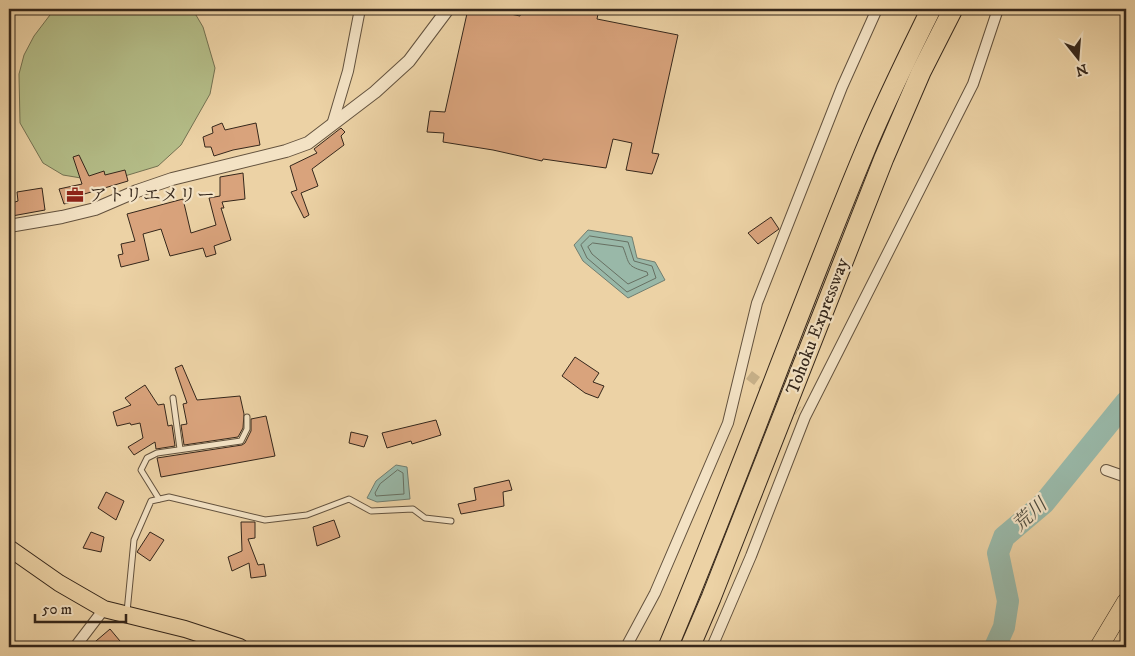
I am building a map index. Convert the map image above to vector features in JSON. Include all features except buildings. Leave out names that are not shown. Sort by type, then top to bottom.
[{"type":"highway","name":"Tohoku Expressway","points":[[668,647],[864,151],[931,9]]},
{"type":"highway","name":"Tohoku Expressway","points":[[690,647],[884,158],[921,72],[953,9]]},
{"type":"highway","points":[[1099,647],[1126,602]]},
{"type":"main road","points":[[9,548],[60,583],[104,608],[185,628],[240,647]]},
{"type":"street","points":[[332,125],[348,71],[360,9]]},
{"type":"street","points":[[9,226],[95,209],[137,191],[172,179],[286,151],[308,143],[375,92],[409,61],[448,9]]},
{"type":"street","points":[[626,647],[655,593],[728,423],[745,374],[757,303],[842,87],[877,9]]},
{"type":"street","points":[[712,647],[751,556],[802,414],[973,84],[998,9]]},
{"type":"street","points":[[1106,470],[1126,477]]},
{"type":"street","points":[[75,647],[104,608]]},
{"type":"lane","points":[[173,398],[180,450]]},
{"type":"lane","points":[[158,499],[141,470],[147,458],[157,453],[241,441],[247,428],[248,417]]},
{"type":"lane","points":[[126,614],[134,540],[151,501],[169,497],[265,520],[307,515],[349,499],[371,510],[413,509],[425,518],[451,521]]},
{"type":"green space","points":[[57,9],[193,10],[203,27],[215,68],[210,94],[181,145],[158,166],[105,182],[63,175],[43,163],[20,123],[19,74],[24,55],[34,36],[53,11]]},
{"type":"water","points":[[588,230],[632,237],[637,258],[655,262],[665,280],[628,298],[583,261],[574,245]]},
{"type":"water","points":[[396,465],[407,467],[410,499],[377,502],[367,498],[376,481]]},
{"type":"waterway","name":"荒川","points":[[995,647],[1004,627],[1008,601],[998,553],[1004,537],[1044,503],[1126,402]]},
{"type":"tunnel","points":[[749,375],[798,411]]},
{"type":"place","name":"アトリエメリー","points":[[75,195]]}]
